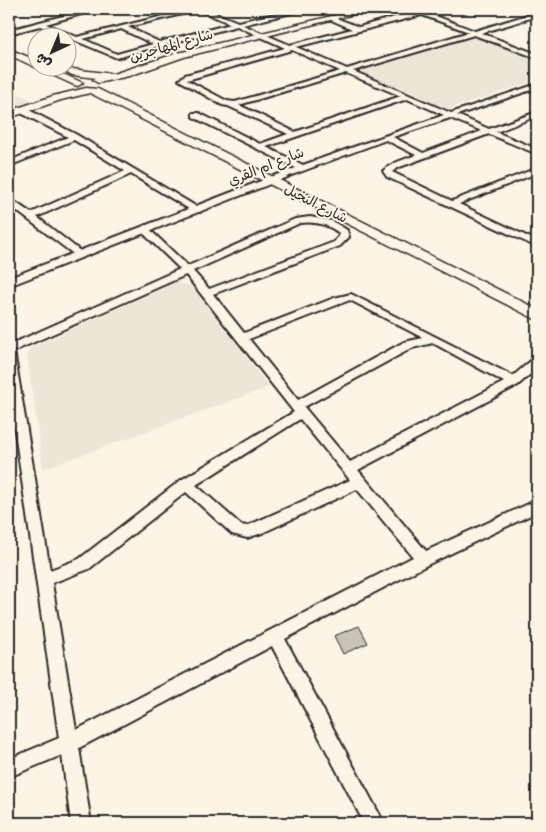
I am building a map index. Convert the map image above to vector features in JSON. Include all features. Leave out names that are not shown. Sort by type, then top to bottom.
[{"type":"main road","name":"شارع المهاجرين","points":[[9,115],[181,55],[370,9]]},
{"type":"main road","points":[[9,45],[28,54]]},
{"type":"main road","points":[[9,52],[28,61]]},
{"type":"main road","points":[[68,78],[62,96],[113,96],[119,76],[78,75]]},
{"type":"main road","name":"شارع النخيل","points":[[71,78],[76,85]]},
{"type":"main road","name":"شارع النخيل","points":[[77,78],[97,85],[113,96],[278,178],[537,303]]},
{"type":"main road","name":"شارع المهاجرين","points":[[62,96],[76,85],[97,85]]},
{"type":"main road","name":"شارع النخيل","points":[[278,178],[537,315]]},
{"type":"street","points":[[9,32],[96,9]]},
{"type":"street","points":[[78,39],[199,9],[537,152]]},
{"type":"street","points":[[78,39],[117,56],[157,44],[304,9]]},
{"type":"street","points":[[411,9],[536,55]]},
{"type":"street","points":[[295,135],[232,104],[225,103],[182,79],[290,47],[438,9]]},
{"type":"street","points":[[232,104],[537,14]]},
{"type":"street","points":[[331,18],[358,29]]},
{"type":"street","points":[[38,23],[50,28]]},
{"type":"street","points":[[122,27],[181,55]]},
{"type":"street","name":"شارع ام القري","points":[[9,282],[386,137],[537,86]]},
{"type":"street","points":[[261,146],[406,97]]},
{"type":"street","points":[[22,110],[74,137],[197,210]]},
{"type":"street","points":[[537,114],[388,168],[387,173],[537,244]]},
{"type":"street","points":[[196,115],[303,168]]},
{"type":"street","points":[[9,164],[74,137]]},
{"type":"street","points":[[386,137],[423,156]]},
{"type":"street","points":[[452,204],[537,170]]},
{"type":"street","points":[[30,217],[131,171]]},
{"type":"street","points":[[9,201],[79,254]]},
{"type":"street","points":[[81,823],[9,350],[303,220],[323,221],[344,232],[343,240],[337,244],[207,293]]},
{"type":"street","points":[[145,230],[187,270],[207,293],[298,409],[424,560]]},
{"type":"street","points":[[242,338],[338,300],[351,297],[514,382]]},
{"type":"street","points":[[43,580],[84,564],[186,484],[298,409],[408,345],[434,339]]},
{"type":"street","points":[[348,469],[514,382],[537,362]]},
{"type":"street","points":[[186,484],[233,527],[247,532],[358,482]]},
{"type":"street","points":[[9,768],[69,743],[424,560],[537,506]]},
{"type":"street","points":[[275,636],[374,823]]},
{"type":"shaded area","points":[[475,37],[537,60],[537,80],[449,109],[355,71]]},
{"type":"shaded area","points":[[9,89],[28,98],[38,103],[9,113]]},
{"type":"shaded area","points":[[176,282],[192,286],[269,387],[43,469],[27,355],[30,348]]},
{"type":"building","points":[[359,626],[368,643],[343,654],[334,636]]}]
